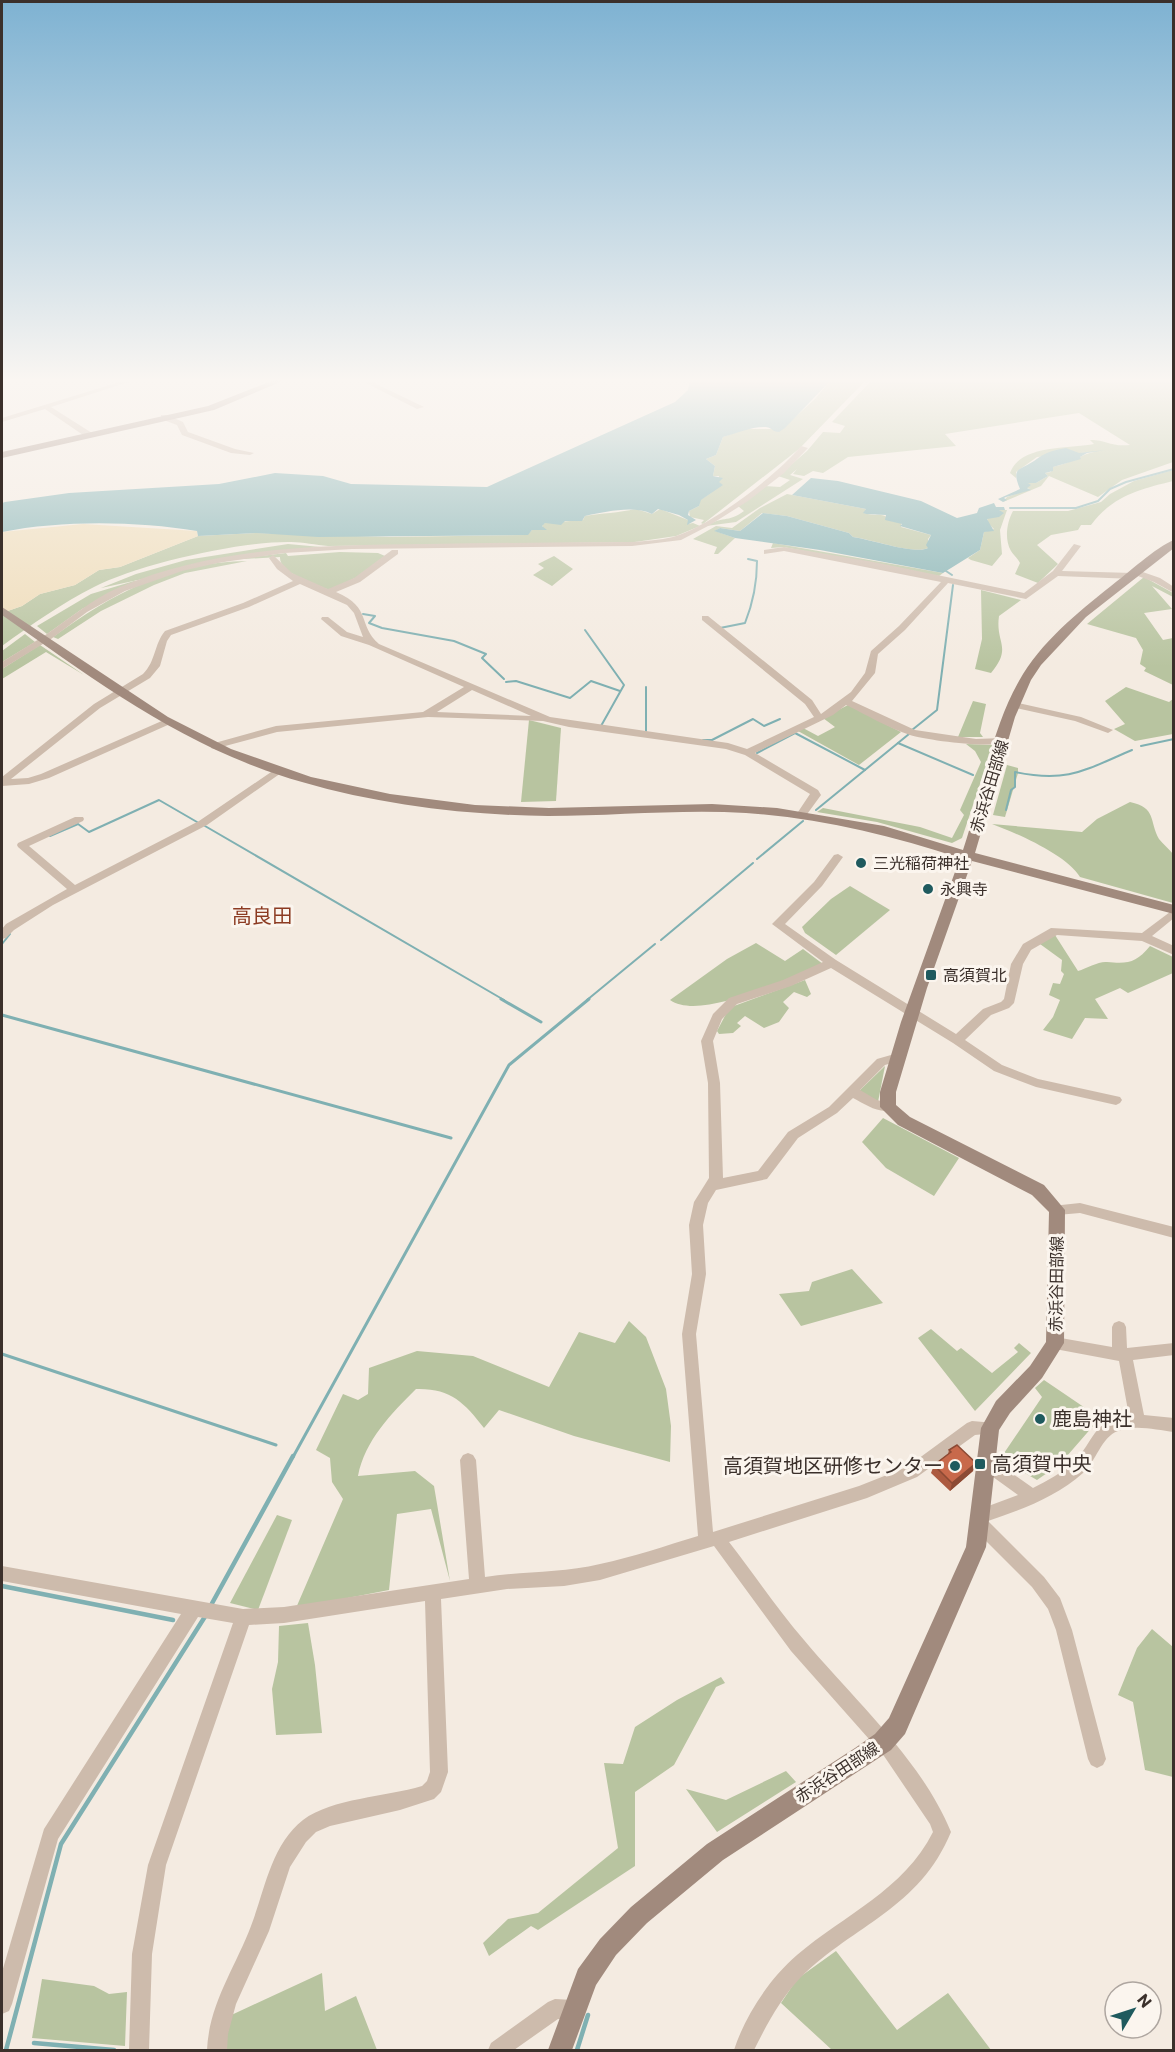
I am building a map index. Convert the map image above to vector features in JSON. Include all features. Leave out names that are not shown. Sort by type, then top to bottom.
[{"type":"main road","name":"赤浜谷田部線","points":[[888,1107],[888,1092],[912,1012],[967,855],[1014,705],[1030,673],[1050,647],[1173,543]]},
{"type":"main road","points":[[2,610],[167,722],[214,746],[277,771],[385,797],[486,810],[544,812],[747,810],[801,815],[872,828],[1173,911]]},
{"type":"main road","points":[[888,1107],[904,1121],[1038,1190],[1057,1210]]},
{"type":"main road","name":"赤浜谷田部線","points":[[560,2050],[573,2010],[587,1978],[608,1947],[667,1890],[715,1852],[883,1742],[897,1726],[934,1639],[964,1578],[976,1546],[990,1428],[1003,1407],[1048,1357],[1055,1343],[1057,1210]]},
{"type":"street","points":[[2,666],[84,609],[122,589],[179,569],[235,557],[319,549],[632,544],[679,538],[725,512],[770,476]]},
{"type":"street","points":[[767,552],[779,549],[794,551],[1023,597],[1056,573],[1077,546]]},
{"type":"street","points":[[329,592],[357,580],[395,552]]},
{"type":"street","points":[[273,558],[298,582],[329,592],[356,608],[369,642]]},
{"type":"street","points":[[1056,573],[1136,574],[1157,580],[1173,591]]},
{"type":"street","points":[[748,753],[819,718],[845,701],[870,673],[874,653],[902,628],[947,580]]},
{"type":"street","points":[[2,782],[95,708],[153,670],[160,657],[163,638],[168,633],[246,605],[298,582]]},
{"type":"street","points":[[705,618],[809,702],[819,718]]},
{"type":"street","points":[[326,619],[344,634],[369,642],[547,719],[728,746],[748,753],[814,792],[816,795],[801,815]]},
{"type":"street","points":[[426,715],[471,687]]},
{"type":"street","points":[[845,701],[913,733],[976,742],[1003,741]]},
{"type":"street","points":[[1014,705],[1078,719],[1108,730]]},
{"type":"street","points":[[214,746],[276,729],[308,724],[426,715],[547,719]]},
{"type":"street","points":[[2,782],[29,781],[45,776],[167,722]]},
{"type":"street","points":[[2,935],[26,916],[203,823],[277,771]]},
{"type":"street","points":[[75,891],[22,845],[79,819]]},
{"type":"street","points":[[838,857],[818,884],[778,924],[832,963],[998,1068],[1036,1083],[1116,1100]]},
{"type":"street","points":[[1144,937],[1173,911]]},
{"type":"street","points":[[957,1040],[987,1012],[999,1009],[1010,1000],[1017,964],[1027,947],[1055,930],[1144,937],[1173,951]]},
{"type":"street","points":[[744,2050],[761,2013],[780,1986],[805,1961],[910,1880],[929,1859],[942,1832],[936,1818],[883,1742],[797,1645],[712,1540],[689,1334],[699,1275],[696,1224],[701,1202],[714,1185],[716,1178],[714,1083],[707,1041],[717,1017],[733,1001],[787,983],[832,963]]},
{"type":"street","points":[[714,1185],[762,1175],[784,1142],[833,1110],[881,1062],[898,1057]]},
{"type":"street","points":[[852,1091],[874,1104],[888,1107]]},
{"type":"street","points":[[1057,1210],[1080,1208],[1173,1233]]},
{"type":"street","points":[[1119,1327],[1137,1421]]},
{"type":"street","points":[[1055,1343],[1123,1355],[1172,1349]]},
{"type":"street","points":[[1097,1759],[1064,1630],[1054,1604],[1038,1582],[980,1520],[1061,1481],[1078,1468],[1113,1425],[1137,1421],[1173,1425]]},
{"type":"street","points":[[2,1573],[243,1617],[284,1615],[478,1585],[564,1578],[600,1572],[712,1540],[889,1482],[927,1463],[972,1428],[990,1428]]},
{"type":"street","points":[[468,1460],[472,1482],[478,1585]]},
{"type":"street","points":[[987,1464],[1031,1495]]},
{"type":"street","points":[[217,2050],[225,2004],[260,1929],[278,1876],[300,1835],[326,1817],[383,1807],[417,1797],[432,1790],[436,1783],[439,1772],[433,1592]]},
{"type":"street","points":[[2,2004],[50,1835],[202,1610]]},
{"type":"street","points":[[139,2050],[142,1954],[157,1865],[243,1617]]},
{"type":"street","points":[[498,2050],[555,2009],[573,2010]]},
{"type":"green space","points":[[713,476],[765,476],[703,524],[701,523],[704,520],[690,517],[689,511],[699,506],[700,500],[716,488],[719,476]]},
{"type":"green space","points":[[778,476],[792,476],[803,479],[736,522],[706,526],[744,511],[738,506],[765,486],[780,487],[790,480]]},
{"type":"green space","points":[[1048,476],[1134,476],[1122,480],[1098,497],[1049,476],[1041,486],[1003,502],[1007,497],[1030,489],[1027,488],[1027,483],[1036,483]]},
{"type":"green space","points":[[1153,476],[1173,476],[1173,481],[1150,487],[1118,500],[1099,515],[1091,525],[1081,525],[1078,530],[1051,535],[1037,545],[1058,564],[1038,583],[1015,574],[1020,563],[1011,551],[1007,536],[1013,511],[1068,511],[1101,502],[1110,494],[1134,481]]},
{"type":"green space","points":[[787,494],[866,509],[864,513],[882,515],[894,522],[901,522],[901,527],[931,535],[928,539],[928,548],[913,550],[892,546],[853,537],[849,533],[787,516],[762,513],[740,531],[720,528],[715,531],[735,538],[718,554],[714,554],[717,547],[693,539],[716,526],[732,528],[760,508]]},
{"type":"green space","points":[[636,509],[652,514],[660,509],[688,520],[688,524],[693,523],[700,526],[676,536],[635,542],[328,546],[291,542],[245,545],[163,562],[113,578],[58,607],[2,646],[2,613],[22,606],[40,594],[75,585],[99,570],[120,567],[198,536],[256,533],[389,537],[527,535],[532,530],[543,528],[542,524],[545,523],[583,520],[585,516]]},
{"type":"green space","points":[[999,510],[1007,510],[1000,530],[1002,554],[992,566],[971,560],[968,558],[980,550],[984,532],[994,529],[988,523],[987,518],[1000,515]]},
{"type":"green space","points":[[773,543],[943,573],[939,576],[783,547],[771,548]]},
{"type":"green space","points":[[288,544],[321,547],[267,552],[101,588],[136,574],[186,560]]},
{"type":"green space","points":[[340,552],[378,553],[385,556],[357,577],[330,590],[292,573],[281,563],[280,557],[226,560],[286,553],[288,556]]},
{"type":"green space","points":[[554,556],[573,569],[552,586],[533,575],[544,568],[538,564]]},
{"type":"green space","points":[[247,561],[185,573],[154,585],[101,611],[58,639],[53,637],[98,607],[144,583],[193,567]]},
{"type":"green space","points":[[1144,577],[1173,593],[1173,597],[1152,586],[1172,609],[1144,613],[1163,640],[1173,638],[1173,685],[1144,671],[1146,668],[1140,664],[1143,650],[1136,638],[1087,624]]},
{"type":"green space","points":[[137,582],[82,609],[47,634],[37,626],[91,594]]},
{"type":"green space","points":[[981,590],[1021,600],[999,616],[1002,651],[991,673],[975,669],[982,639]]},
{"type":"green space","points":[[25,634],[35,642],[2,662],[2,651]]},
{"type":"green space","points":[[40,645],[84,675],[46,652],[2,679],[2,669]]},
{"type":"green space","points":[[1126,687],[1169,702],[1173,699],[1173,734],[1135,741],[1114,729],[1125,724],[1105,701]]},
{"type":"green space","points":[[973,701],[986,704],[980,733],[983,737],[958,737]]},
{"type":"green space","points":[[848,705],[901,732],[859,765],[798,731],[803,728],[818,736],[835,727],[823,718]]},
{"type":"green space","points":[[529,720],[561,728],[556,801],[521,802]]},
{"type":"green space","points":[[966,744],[993,745],[962,838],[952,843],[877,822],[817,812],[823,808],[920,827],[952,838],[964,815],[960,810],[981,762],[975,751]]},
{"type":"green space","points":[[1007,765],[1018,768],[1018,773],[1005,817],[993,815]]},
{"type":"green space","points":[[1130,802],[1145,808],[1151,816],[1159,839],[1173,854],[1173,903],[1080,877],[1053,853],[992,824],[1082,832],[1097,819]]},
{"type":"green space","points":[[850,886],[890,910],[836,955],[805,933],[802,927],[831,899]]},
{"type":"green space","points":[[1055,935],[1078,971],[1100,963],[1131,961],[1150,946],[1173,957],[1173,973],[1128,993],[1120,988],[1095,999],[1108,1019],[1085,1018],[1072,1039],[1043,1030],[1053,1017],[1060,1000],[1049,995],[1053,983],[1060,984],[1064,974],[1061,971],[1062,960],[1040,944]]},
{"type":"green space","points":[[756,943],[785,961],[803,949],[823,964],[768,987],[723,1002],[684,1005],[670,1000],[727,959]]},
{"type":"green space","points":[[805,980],[811,994],[807,997],[794,992],[783,1002],[789,1008],[779,1022],[764,1028],[745,1016],[737,1023],[741,1026],[733,1033],[719,1034],[717,1031],[727,1012],[734,1006]]},
{"type":"green space","points":[[885,1066],[878,1102],[858,1092]]},
{"type":"green space","points":[[883,1118],[959,1158],[934,1196],[886,1168],[862,1142]]},
{"type":"green space","points":[[852,1269],[883,1303],[801,1326],[779,1294],[809,1291],[812,1282]]},
{"type":"green space","points":[[629,1321],[646,1337],[666,1389],[671,1426],[670,1462],[574,1436],[499,1410],[484,1428],[455,1398],[438,1391],[416,1389],[380,1428],[366,1451],[358,1476],[415,1471],[434,1486],[450,1581],[431,1509],[397,1514],[389,1590],[296,1608],[343,1499],[332,1482],[330,1458],[316,1450],[343,1394],[358,1400],[368,1394],[369,1368],[417,1351],[473,1356],[549,1387],[579,1332],[615,1343]]},
{"type":"green space","points":[[931,1329],[957,1351],[961,1348],[992,1373],[1018,1352],[1014,1348],[1019,1343],[1031,1353],[975,1411],[918,1338]]},
{"type":"green space","points":[[1044,1380],[1100,1418],[1060,1464],[1037,1480],[1000,1459],[1042,1397],[1035,1388]]},
{"type":"green space","points":[[277,1515],[292,1520],[258,1610],[230,1603]]},
{"type":"green space","points":[[308,1623],[322,1733],[276,1735],[272,1689],[278,1662],[279,1626]]},
{"type":"green space","points":[[1152,1629],[1173,1647],[1173,1777],[1145,1770],[1133,1702],[1118,1695],[1137,1648]]},
{"type":"green space","points":[[721,1677],[725,1683],[716,1687],[674,1765],[635,1792],[635,1866],[538,1930],[531,1926],[489,1956],[483,1943],[508,1919],[538,1913],[618,1848],[604,1763],[623,1764],[635,1727],[677,1700]]},
{"type":"green space","points":[[786,1771],[796,1782],[717,1832],[686,1789],[726,1800]]},
{"type":"green space","points":[[836,1951],[897,2030],[948,1993],[991,2050],[832,2050],[781,2003],[797,1979]]},
{"type":"green space","points":[[322,1973],[325,2011],[356,1996],[377,2050],[226,2050],[225,2018]]},
{"type":"green space","points":[[42,1979],[94,1986],[109,1994],[127,1992],[125,2046],[32,2038]]},
{"type":"sand","points":[[83,524],[197,531],[198,536],[120,567],[99,570],[75,585],[40,594],[22,606],[2,613],[2,532]]},
{"type":"water","points":[[261,476],[323,476],[351,484],[487,487],[512,476],[713,476],[723,478],[719,482],[723,485],[701,500],[699,506],[689,511],[688,515],[696,520],[687,525],[688,520],[679,515],[658,509],[652,514],[645,511],[619,510],[585,516],[582,521],[565,521],[561,525],[545,523],[542,526],[547,530],[532,530],[528,535],[318,537],[256,533],[198,536],[197,531],[149,525],[99,523],[49,525],[2,532],[2,503],[69,493],[219,484]]},
{"type":"water","points":[[1048,476],[1036,483],[1028,483],[1031,485],[1027,488],[1031,490],[1006,497],[1004,498],[1007,500],[1003,502],[998,499],[1020,489],[1016,477]]},
{"type":"water","points":[[811,478],[838,481],[921,501],[957,518],[977,513],[979,508],[994,503],[996,507],[1004,507],[1005,510],[999,510],[1004,513],[999,517],[987,519],[994,531],[984,532],[980,550],[943,573],[820,550],[735,538],[714,531],[720,528],[740,531],[763,513],[787,516],[849,533],[853,537],[892,546],[913,550],[928,548],[926,545],[931,535],[885,520],[886,515],[866,514],[863,513],[866,509],[792,495]]},
{"type":"building","name":"高須賀地区研修センター","points":[[957,1445],[976,1463],[952,1483],[934,1465]]},
{"type":"waterway","points":[[1010,508],[1076,508],[1098,501],[1110,489],[1149,476]]},
{"type":"waterway","points":[[720,628],[745,623],[754,593],[757,569],[757,561],[748,559]]},
{"type":"waterway","points":[[943,569],[952,575]]},
{"type":"waterway","points":[[912,730],[937,710],[953,585]]},
{"type":"waterway","points":[[363,614],[375,616],[369,623],[382,628],[454,641],[486,654],[482,658],[504,679]]},
{"type":"waterway","points":[[585,630],[624,685],[601,726]]},
{"type":"waterway","points":[[506,682],[516,681],[570,698],[591,681],[620,691]]},
{"type":"waterway","points":[[646,687],[646,733]]},
{"type":"waterway","points":[[703,740],[712,740],[753,719],[764,726],[780,719]]},
{"type":"waterway","points":[[757,753],[795,733],[865,770]]},
{"type":"waterway","points":[[865,770],[909,734]]},
{"type":"waterway","points":[[1141,746],[1174,739]]},
{"type":"waterway","points":[[898,743],[973,775]]},
{"type":"waterway","points":[[1006,810],[1011,790],[1015,787],[1015,772],[1049,776],[1076,773],[1132,750]]},
{"type":"waterway","points":[[816,810],[865,770]]},
{"type":"waterway","points":[[50,836],[78,824],[89,832],[159,800],[197,822]]},
{"type":"waterway","points":[[757,859],[803,821]]},
{"type":"waterway","points":[[205,826],[504,1000]]},
{"type":"waterway","points":[[661,940],[753,863]]},
{"type":"waterway","points":[[2,944],[10,934]]},
{"type":"waterway","points":[[587,1000],[655,944]]},
{"type":"waterway","points":[[501,999],[541,1022]]},
{"type":"waterway","points":[[293,1457],[509,1065],[589,999]]},
{"type":"waterway","points":[[2,1015],[451,1138]]},
{"type":"waterway","points":[[2,1354],[276,1445]]},
{"type":"waterway","points":[[210,1607],[293,1456]]},
{"type":"waterway","points":[[2,1586],[173,1620]]},
{"type":"waterway","points":[[6,2050],[61,1844],[206,1615]]},
{"type":"waterway","points":[[577,2050],[588,2015]]},
{"type":"waterway","points":[[34,2043],[114,2050]]},
{"type":"place","name":"三光稲荷神社","points":[[861,863]]},
{"type":"place","name":"永興寺","points":[[928,889]]},
{"type":"place","name":"高須賀北","points":[[931,975]]},
{"type":"place","name":"鹿島神社","points":[[1040,1419]]},
{"type":"place","name":"高須賀中央","points":[[980,1464]]},
{"type":"place","name":"高須賀地区研修センター","points":[[955,1466]]},
{"type":"district","name":"高良田","points":[[262,916]]}]
